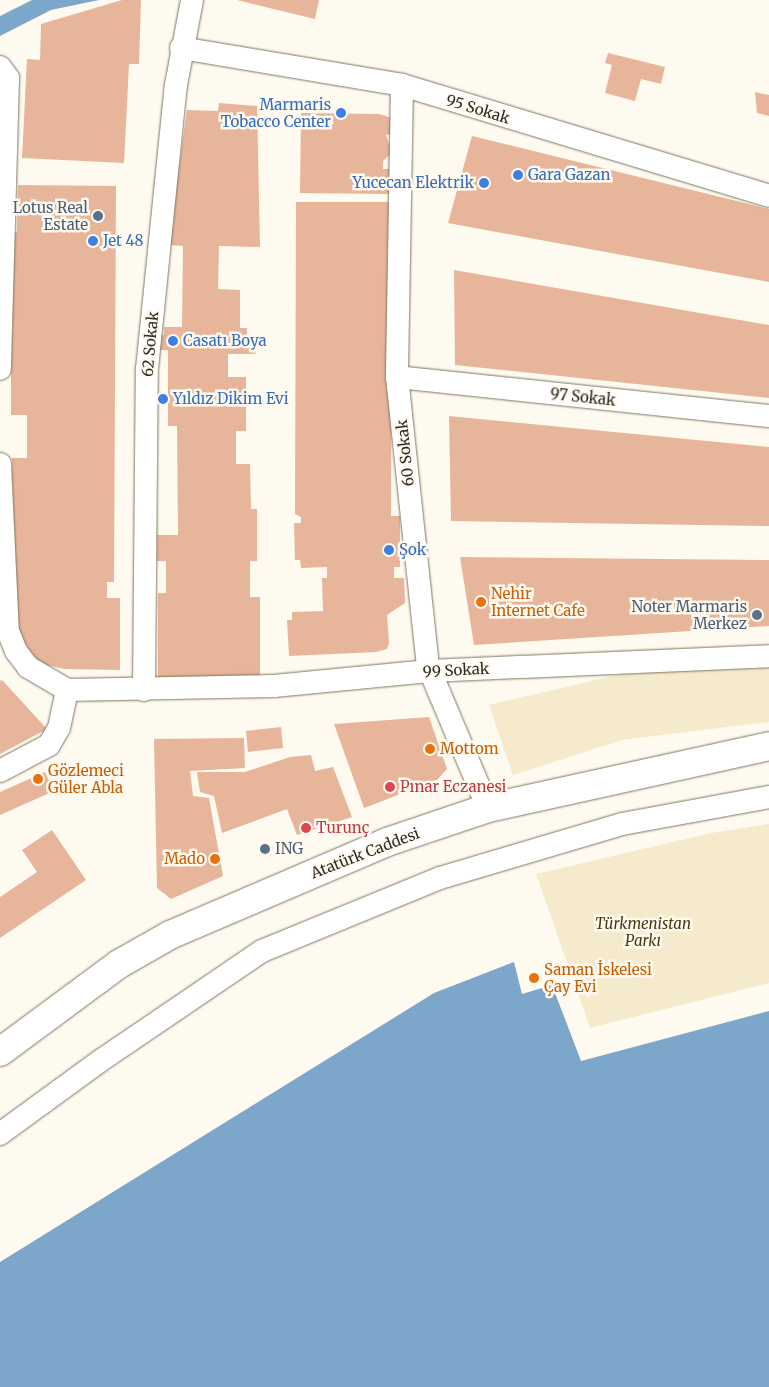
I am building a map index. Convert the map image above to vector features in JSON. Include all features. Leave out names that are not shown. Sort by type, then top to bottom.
[{"type":"main road","name":"Atatürk Caddesi","points":[[0,1052],[119,964],[170,936],[387,842],[488,808],[769,746]]},
{"type":"street","name":"62 Sokak","points":[[144,690],[147,369],[181,48],[192,0]]},
{"type":"street","name":"95 Sokak","points":[[181,48],[402,85],[769,196]]},
{"type":"street","points":[[0,369],[4,72]]},
{"type":"street","name":"60 Sokak","points":[[402,85],[398,377],[428,671],[488,808]]},
{"type":"street","name":"97 Sokak","points":[[398,377],[769,416]]},
{"type":"street","points":[[0,464],[0,540],[4,605],[16,651],[28,667],[67,690],[59,728],[49,745],[0,772]]},
{"type":"street","name":"99 Sokak","points":[[67,690],[274,686],[428,671],[769,656]]},
{"type":"street","points":[[0,1134],[262,951],[440,878],[622,824],[769,797]]},
{"type":"green space","points":[[769,665],[769,722],[622,740],[513,775],[489,705],[634,671]]},
{"type":"green space","name":"Türkmenistan Parkı","points":[[769,824],[769,983],[590,1028],[536,874],[711,833]]},
{"type":"water","points":[[32,0],[99,0],[51,10],[0,36],[0,16]]},
{"type":"water","points":[[514,962],[522,994],[552,985],[581,1061],[769,1011],[769,1387],[0,1387],[0,1262],[434,993]]},
{"type":"building","points":[[122,0],[141,0],[139,64],[129,64],[124,163],[22,158],[27,59],[40,60],[41,24]]},
{"type":"building","points":[[237,0],[319,0],[315,19]]},
{"type":"building","points":[[608,53],[665,67],[661,84],[641,79],[635,101],[605,93],[612,65],[605,63]]},
{"type":"building","points":[[755,92],[769,95],[769,116],[757,113]]},
{"type":"building","points":[[219,103],[257,106],[260,247],[219,246],[218,289],[240,290],[240,328],[247,328],[247,341],[256,341],[256,354],[228,354],[228,377],[246,377],[246,431],[236,431],[236,464],[250,464],[251,509],[257,509],[257,561],[250,561],[250,597],[260,597],[260,680],[158,680],[158,593],[166,593],[166,561],[157,561],[157,535],[178,535],[177,426],[168,426],[168,350],[156,350],[156,335],[164,335],[164,327],[182,327],[183,246],[168,245],[187,110],[218,111]]},
{"type":"building","points":[[301,113],[379,114],[392,118],[394,133],[386,135],[392,153],[383,161],[383,169],[391,169],[391,194],[300,193]]},
{"type":"building","points":[[472,136],[769,209],[769,282],[448,223]]},
{"type":"building","points":[[18,185],[116,186],[114,582],[107,582],[107,598],[120,598],[120,670],[64,669],[38,663],[19,642],[12,624],[12,458],[27,458],[27,415],[11,415],[11,232],[17,232]]},
{"type":"building","points":[[296,202],[392,202],[391,516],[400,516],[400,567],[394,567],[394,578],[404,578],[405,603],[387,615],[389,643],[387,649],[376,652],[289,656],[287,620],[292,620],[292,612],[323,611],[322,578],[327,578],[327,567],[301,568],[300,560],[295,560],[294,523],[301,523],[301,517],[295,514]]},
{"type":"building","points":[[454,270],[769,325],[769,398],[455,365]]},
{"type":"building","points":[[449,416],[769,447],[769,526],[451,521]]},
{"type":"building","points":[[460,557],[769,560],[769,626],[474,645]]},
{"type":"building","points":[[2,680],[47,729],[0,754],[0,681]]},
{"type":"building","points":[[429,717],[447,769],[437,780],[364,808],[334,724]]},
{"type":"building","points":[[281,727],[283,748],[248,752],[246,731]]},
{"type":"building","points":[[244,738],[245,768],[190,771],[193,796],[209,798],[223,876],[171,899],[157,888],[154,739]]},
{"type":"building","points":[[311,755],[315,771],[333,767],[352,817],[297,835],[287,809],[222,833],[214,796],[200,792],[197,772],[245,772],[290,757]]},
{"type":"building","points":[[45,772],[54,791],[0,815],[0,792]]},
{"type":"building","points":[[52,830],[86,880],[0,938],[0,897],[37,872],[22,850]]},
{"type":"place","name":"Marmaris Tobacco Center","points":[[341,113]]},
{"type":"place","name":"Gara Gazan","points":[[518,175]]},
{"type":"place","name":"Yucecan Elektrik","points":[[484,183]]},
{"type":"place","name":"Lotus Real Estate","points":[[98,216]]},
{"type":"place","name":"Jet 48","points":[[93,241]]},
{"type":"place","name":"Casatı Boya","points":[[173,341]]},
{"type":"place","name":"Yıldız Dikim Evi","points":[[163,399]]},
{"type":"place","name":"Şok","points":[[389,550]]},
{"type":"place","name":"Nehir Internet Cafe","points":[[481,602]]},
{"type":"place","name":"Noter Marmaris Merkez","points":[[757,615]]},
{"type":"place","name":"Mottom","points":[[430,749]]},
{"type":"place","name":"Gözlemeci Güler Abla","points":[[38,779]]},
{"type":"place","name":"Pınar Eczanesi","points":[[390,787]]},
{"type":"place","name":"Turunç","points":[[306,828]]},
{"type":"place","name":"ING","points":[[265,849]]},
{"type":"place","name":"Mado","points":[[215,859]]},
{"type":"place","name":"Saman İskelesi Çay Evi","points":[[534,978]]}]
